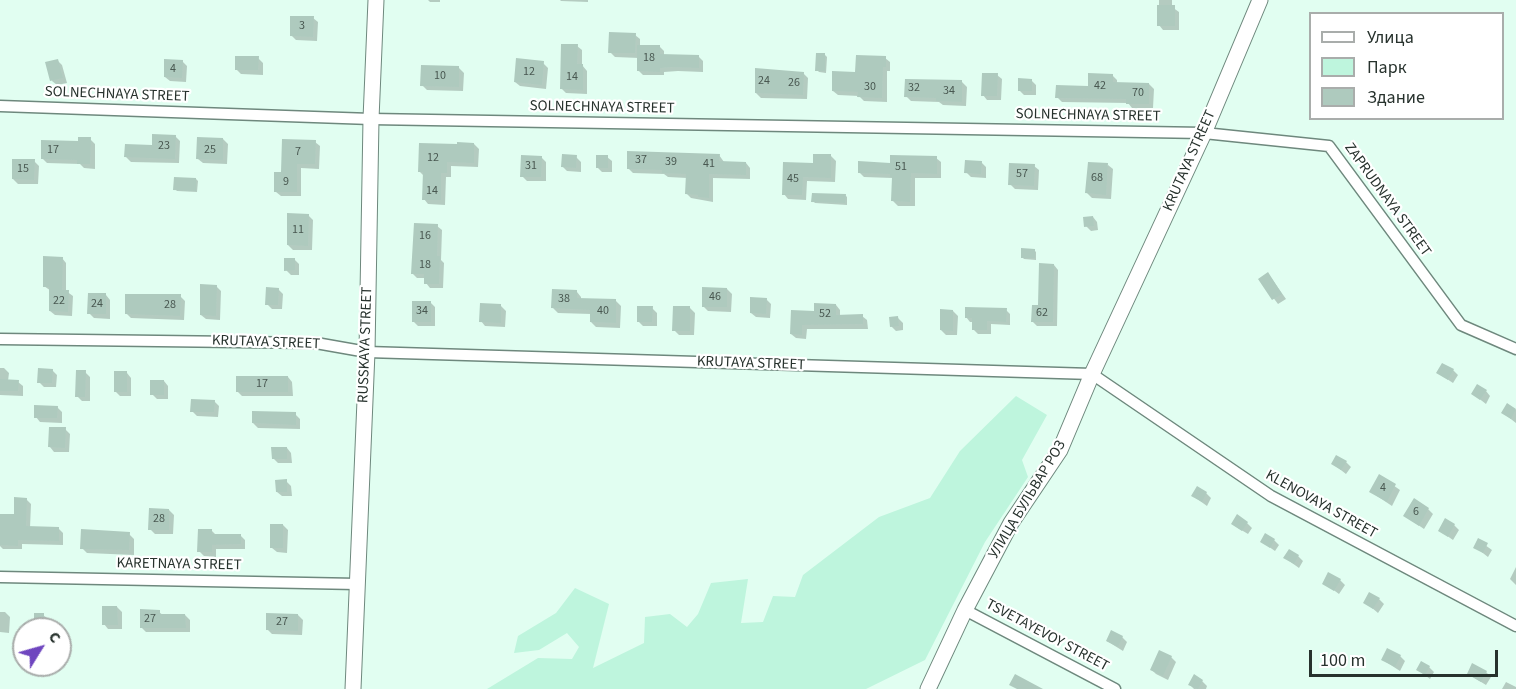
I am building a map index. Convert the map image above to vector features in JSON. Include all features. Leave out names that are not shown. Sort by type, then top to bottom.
[{"type":"street","name":"RUSSKAYA STREET","points":[[353,689],[367,352],[371,119],[376,0]]},
{"type":"street","name":"KRUTAYA STREET","points":[[0,339],[316,343],[367,352],[1092,374],[1204,133],[1260,0]]},
{"type":"street","name":"SOLNECHNAYA STREET","points":[[0,106],[371,119],[1204,133]]},
{"type":"street","name":"ZAPRUDNAYA STREET","points":[[1204,133],[1329,146],[1461,325],[1516,349]]},
{"type":"street","name":"УЛИЦА БУЛЬВАР РОЗ","points":[[928,689],[965,610],[1011,523],[1060,450],[1092,374]]},
{"type":"street","name":"KLENOVAYA STREET","points":[[1092,374],[1271,496],[1516,626]]},
{"type":"street","name":"KARETNAYA STREET","points":[[0,576],[357,584]]},
{"type":"street","name":"TSVETAYEVOY STREET","points":[[965,610],[1116,689]]},
{"type":"green space","points":[[1016,396],[1047,415],[1022,460],[1028,477],[985,542],[925,660],[866,689],[487,689],[538,658],[572,659],[579,647],[567,633],[539,650],[514,653],[518,636],[556,613],[575,588],[609,604],[593,668],[644,643],[645,617],[670,614],[687,627],[698,614],[711,583],[748,579],[741,623],[763,622],[773,596],[795,597],[803,575],[879,517],[930,498],[960,451]]},
{"type":"building","points":[[1157,5],[1175,5],[1175,26],[1157,26]]},
{"type":"building","points":[[290,16],[314,16],[313,37],[290,36]]},
{"type":"building","points":[[609,32],[636,33],[635,53],[608,53]]},
{"type":"building","points":[[561,44],[578,44],[577,64],[583,64],[583,90],[560,89]]},
{"type":"building","points":[[637,45],[660,45],[660,54],[699,55],[699,68],[672,67],[660,68],[660,72],[637,71]]},
{"type":"building","points":[[816,53],[825,53],[825,71],[815,71]]},
{"type":"building","points":[[856,55],[886,56],[886,67],[883,67],[882,98],[857,97],[858,92],[832,91],[832,71],[855,72]]},
{"type":"building","points":[[235,56],[259,56],[258,70],[235,70]]},
{"type":"building","points":[[516,58],[544,61],[542,85],[514,82]]},
{"type":"building","points":[[58,59],[63,78],[50,81],[45,62]]},
{"type":"building","points":[[164,59],[183,60],[182,78],[164,77]]},
{"type":"building","points":[[421,65],[459,66],[459,87],[420,86]]},
{"type":"building","points":[[755,68],[804,72],[803,95],[755,93]]},
{"type":"building","points":[[982,73],[998,73],[997,96],[981,96]]},
{"type":"building","points":[[1088,73],[1113,74],[1113,82],[1149,83],[1149,104],[1126,104],[1126,99],[1055,98],[1056,85],[1088,86]]},
{"type":"building","points":[[1018,78],[1032,79],[1032,91],[1018,91]]},
{"type":"building","points":[[905,79],[962,80],[962,102],[904,97]]},
{"type":"building","points":[[152,134],[176,135],[175,159],[124,157],[125,144],[152,145]]},
{"type":"building","points":[[78,137],[91,137],[90,164],[77,164],[77,160],[41,159],[41,140],[78,141]]},
{"type":"building","points":[[197,137],[223,138],[223,160],[196,159]]},
{"type":"building","points":[[282,139],[316,140],[315,164],[297,164],[297,192],[274,192],[274,172],[281,172]]},
{"type":"building","points":[[457,142],[474,143],[474,163],[447,162],[447,173],[441,173],[441,200],[422,200],[423,172],[418,172],[419,143],[457,144]]},
{"type":"building","points":[[627,151],[720,154],[719,161],[746,162],[746,175],[709,174],[709,198],[698,197],[698,195],[685,194],[686,174],[662,173],[662,170],[627,169]]},
{"type":"building","points":[[562,154],[577,155],[576,168],[561,167]]},
{"type":"building","points":[[813,154],[831,154],[831,178],[803,177],[802,195],[782,195],[783,162],[813,163]]},
{"type":"building","points":[[521,155],[542,156],[541,177],[520,177]]},
{"type":"building","points":[[596,155],[608,155],[608,168],[596,168]]},
{"type":"building","points":[[890,155],[937,156],[937,174],[911,173],[910,202],[891,201],[892,177],[890,174],[858,173],[858,161],[890,163]]},
{"type":"building","points":[[12,159],[35,159],[34,180],[12,179]]},
{"type":"building","points":[[965,160],[982,161],[981,174],[964,173]]},
{"type":"building","points":[[1088,162],[1108,163],[1106,195],[1085,193]]},
{"type":"building","points":[[1009,163],[1035,164],[1034,186],[1008,185]]},
{"type":"building","points":[[174,177],[196,178],[196,191],[173,190]]},
{"type":"building","points":[[812,193],[846,194],[845,203],[811,202]]},
{"type":"building","points":[[287,213],[309,214],[308,246],[287,245]]},
{"type":"building","points":[[1093,216],[1094,226],[1084,227],[1083,217]]},
{"type":"building","points":[[414,223],[438,224],[439,284],[424,284],[424,274],[411,274]]},
{"type":"building","points":[[1021,248],[1035,249],[1035,258],[1021,258]]},
{"type":"building","points":[[43,256],[63,257],[62,290],[69,290],[68,312],[49,311],[49,287],[43,287]]},
{"type":"building","points":[[284,258],[295,258],[295,270],[284,271]]},
{"type":"building","points":[[1039,263],[1054,264],[1053,322],[1031,322],[1032,305],[1038,305]]},
{"type":"building","points":[[1268,272],[1282,294],[1272,300],[1258,279]]},
{"type":"building","points":[[200,284],[217,285],[216,316],[200,315]]},
{"type":"building","points":[[266,287],[279,288],[278,305],[265,305]]},
{"type":"building","points":[[702,287],[727,288],[727,307],[702,307]]},
{"type":"building","points":[[552,289],[577,290],[577,298],[616,299],[616,323],[590,322],[590,310],[551,308]]},
{"type":"building","points":[[88,293],[106,293],[106,314],[87,314]]},
{"type":"building","points":[[125,294],[181,294],[180,316],[125,314]]},
{"type":"building","points":[[750,297],[767,298],[766,314],[750,313]]},
{"type":"building","points":[[412,301],[431,301],[431,322],[412,322]]},
{"type":"building","points":[[480,303],[501,304],[501,323],[479,322]]},
{"type":"building","points":[[814,303],[836,304],[836,315],[863,314],[863,324],[802,325],[802,335],[790,334],[791,310],[814,311]]},
{"type":"building","points":[[637,306],[653,306],[652,322],[637,322]]},
{"type":"building","points":[[673,306],[690,306],[690,331],[672,331]]},
{"type":"building","points":[[965,307],[1007,308],[1006,322],[987,321],[987,330],[972,330],[972,318],[965,318]]},
{"type":"building","points":[[940,309],[953,310],[953,331],[940,330]]},
{"type":"building","points":[[898,316],[899,326],[890,327],[889,317]]},
{"type":"building","points":[[1442,363],[1454,369],[1448,380],[1436,373]]},
{"type":"building","points":[[38,368],[53,369],[52,383],[37,383]]},
{"type":"building","points":[[76,370],[86,370],[85,397],[75,397]]},
{"type":"building","points":[[114,371],[127,371],[127,392],[114,392]]},
{"type":"building","points":[[236,376],[288,376],[288,392],[236,392]]},
{"type":"building","points":[[0,379],[19,380],[18,391],[0,391]]},
{"type":"building","points":[[150,380],[164,380],[164,395],[150,395]]},
{"type":"building","points":[[1477,384],[1487,390],[1480,400],[1471,394]]},
{"type":"building","points":[[191,399],[215,400],[214,412],[190,412]]},
{"type":"building","points":[[1507,403],[1516,409],[1511,419],[1501,413]]},
{"type":"building","points":[[34,405],[58,406],[57,418],[34,418]]},
{"type":"building","points":[[252,411],[296,412],[296,425],[252,423]]},
{"type":"building","points":[[49,427],[66,427],[65,448],[48,447]]},
{"type":"building","points":[[271,447],[287,447],[287,459],[272,459]]},
{"type":"building","points":[[1336,455],[1347,461],[1341,470],[1331,464]]},
{"type":"building","points":[[1379,474],[1396,484],[1387,502],[1369,492]]},
{"type":"building","points":[[287,479],[287,492],[276,492],[275,480]]},
{"type":"building","points":[[1197,486],[1207,492],[1202,502],[1191,496]]},
{"type":"building","points":[[14,497],[27,498],[26,526],[59,527],[59,541],[18,540],[18,546],[0,545],[0,514],[14,514]]},
{"type":"building","points":[[1414,498],[1429,508],[1419,526],[1403,516]]},
{"type":"building","points":[[149,508],[169,509],[169,530],[148,530]]},
{"type":"building","points":[[1237,514],[1248,522],[1242,531],[1231,524]]},
{"type":"building","points":[[1445,518],[1455,524],[1448,537],[1438,531]]},
{"type":"building","points":[[270,524],[283,524],[283,548],[270,548]]},
{"type":"building","points":[[81,529],[130,532],[129,550],[80,549]]},
{"type":"building","points":[[198,529],[212,529],[212,534],[241,534],[241,544],[212,545],[212,552],[197,552]]},
{"type":"building","points":[[1265,533],[1275,539],[1270,548],[1260,542]]},
{"type":"building","points":[[1478,538],[1488,543],[1483,553],[1473,548]]},
{"type":"building","points":[[1289,549],[1299,555],[1294,564],[1283,558]]},
{"type":"building","points":[[1328,572],[1341,579],[1334,591],[1322,584]]},
{"type":"building","points":[[1369,592],[1380,598],[1373,609],[1363,603]]},
{"type":"building","points":[[102,606],[117,606],[118,625],[102,625]]},
{"type":"building","points":[[140,609],[160,610],[160,614],[185,614],[186,628],[140,628]]},
{"type":"building","points":[[34,613],[44,613],[44,617],[34,617]]},
{"type":"building","points":[[266,613],[298,614],[298,631],[266,630]]},
{"type":"building","points":[[1111,630],[1123,636],[1118,647],[1106,641]]},
{"type":"building","points":[[1387,648],[1401,655],[1395,667],[1381,660]]},
{"type":"building","points":[[1159,650],[1172,656],[1163,676],[1150,670]]},
{"type":"building","points":[[1421,661],[1430,666],[1425,675],[1416,670]]},
{"type":"building","points":[[1472,663],[1487,671],[1481,682],[1467,674]]},
{"type":"building","points":[[1015,674],[1043,689],[1017,689],[1009,685]]},
{"type":"building","points":[[1194,674],[1203,680],[1198,689],[1188,685]]}]
